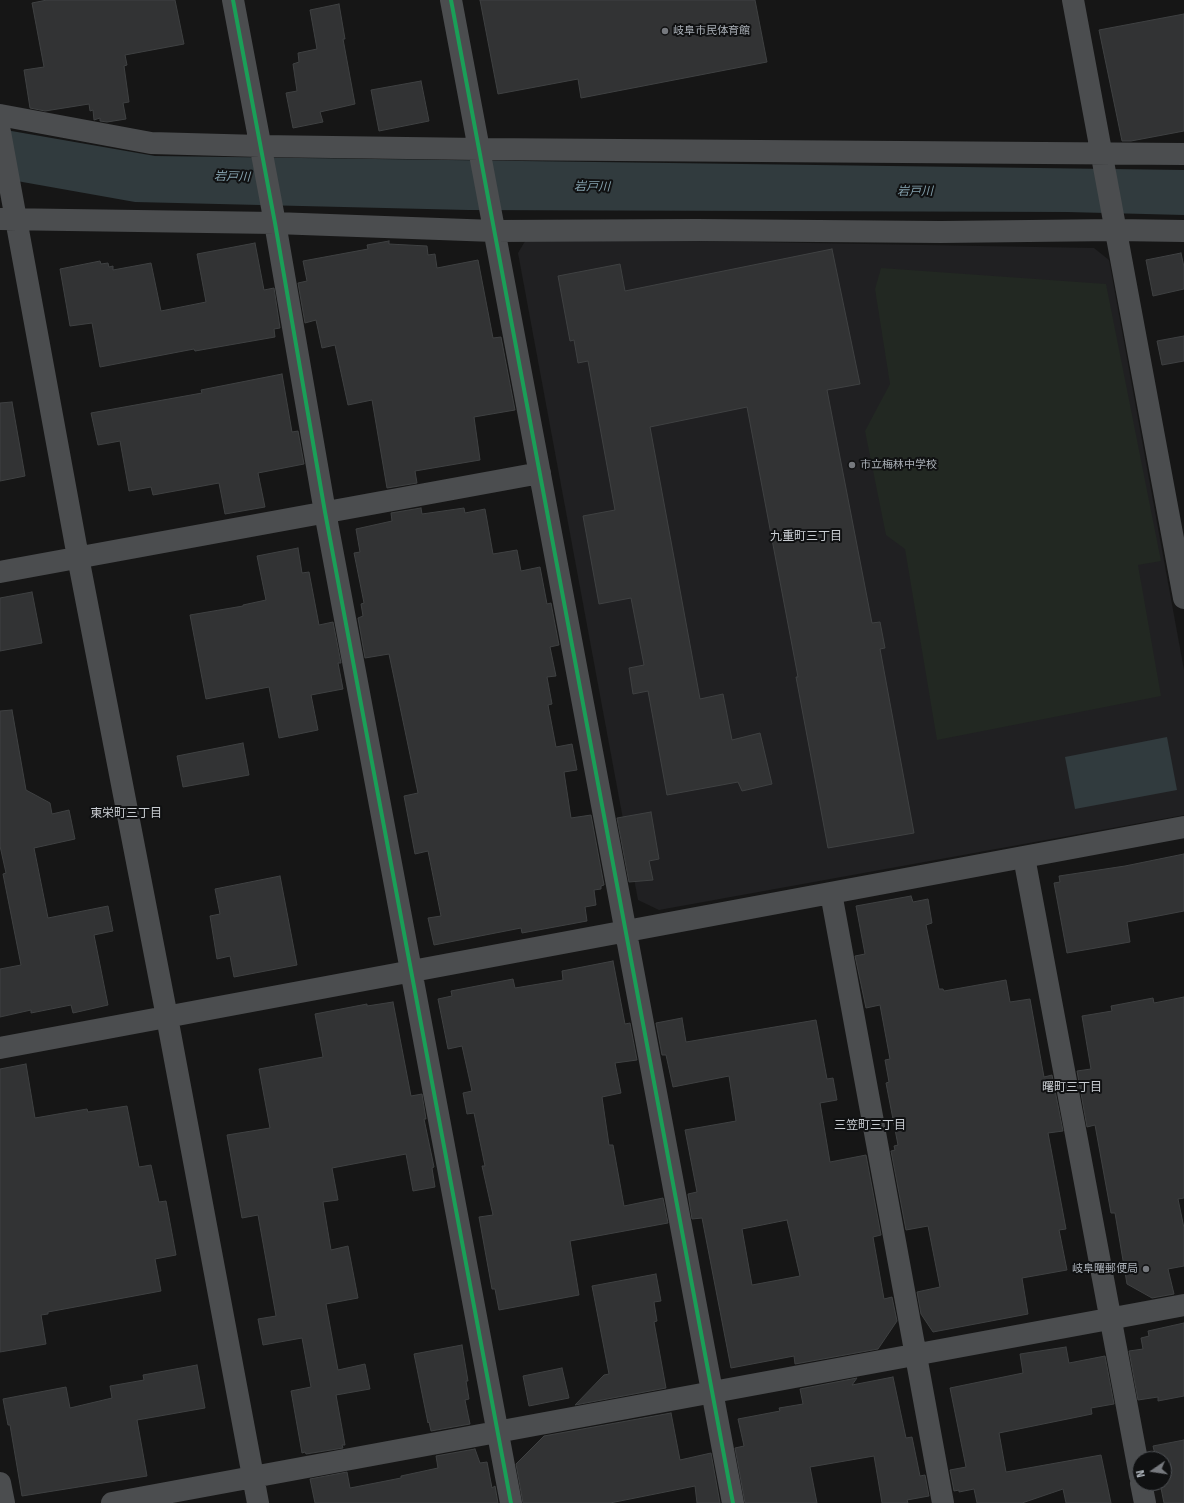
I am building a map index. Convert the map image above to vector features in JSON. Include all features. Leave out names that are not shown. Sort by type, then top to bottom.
[{"type":"street","points":[[233,0],[274,218],[325,512],[511,1503]]},
{"type":"street","points":[[450,0],[733,1503]]},
{"type":"street","points":[[1073,0],[1184,598]]},
{"type":"street","points":[[0,115],[151,143],[261,150],[479,154],[1102,156],[1184,154]]},
{"type":"street","points":[[0,132],[10,190],[8,219],[78,557],[167,1017],[258,1503]]},
{"type":"street","points":[[8,219],[274,218],[492,222],[705,230],[941,232],[1114,223],[1184,231]]},
{"type":"street","points":[[0,572],[540,473]]},
{"type":"street","points":[[0,1048],[1184,827]]},
{"type":"street","points":[[1024,857],[1135,1451]]},
{"type":"street","points":[[831,893],[943,1503]]},
{"type":"street","points":[[112,1503],[1184,1305]]},
{"type":"street","points":[[0,1483],[4,1503]]},
{"type":"street","points":[[1143,1491],[1145,1503]]},
{"type":"shaded area","name":"市立梅林中学校","points":[[527,238],[1094,248],[1109,260],[1184,670],[1184,815],[659,910],[638,900],[518,253]]},
{"type":"shaded area","points":[[881,268],[1106,284],[1161,561],[1138,565],[1161,696],[937,740],[905,549],[886,535],[865,431],[890,384],[875,289]]},
{"type":"water","name":"岩戸川","points":[[0,129],[155,156],[1184,170],[1184,215],[1067,212],[468,210],[135,202],[0,178]]},
{"type":"water","points":[[1167,737],[1177,790],[1075,809],[1065,757]]},
{"type":"building","points":[[47,0],[175,0],[184,44],[125,55],[127,65],[124,66],[129,102],[123,103],[126,119],[107,122],[100,121],[100,118],[94,120],[93,110],[90,111],[89,104],[45,111],[30,108],[24,70],[44,67],[32,3]]},
{"type":"building","name":"岐阜市民体育館","points":[[480,0],[755,0],[767,62],[581,98],[578,79],[498,94]]},
{"type":"building","points":[[339,4],[345,39],[343,39],[355,104],[320,112],[323,122],[293,128],[286,93],[297,91],[293,64],[299,62],[298,53],[317,49],[310,10]]},
{"type":"building","points":[[1184,14],[1184,131],[1131,141],[1122,141],[1099,30]]},
{"type":"building","points":[[421,81],[429,121],[379,131],[371,90]]},
{"type":"building","points":[[389,241],[389,244],[427,246],[428,255],[435,254],[437,268],[478,260],[493,338],[501,337],[515,410],[474,417],[480,460],[415,471],[417,483],[387,488],[372,400],[348,405],[335,345],[322,348],[316,320],[305,323],[298,283],[307,281],[303,261],[368,249],[367,245]]},
{"type":"building","points":[[255,243],[264,290],[274,288],[280,328],[274,329],[275,337],[195,351],[194,349],[100,367],[92,323],[70,326],[60,269],[100,261],[101,264],[108,263],[109,267],[113,266],[113,270],[151,263],[161,311],[206,302],[197,254]]},
{"type":"building","points":[[832,249],[860,384],[827,390],[872,623],[880,622],[885,648],[880,649],[914,833],[828,848],[796,677],[798,677],[747,407],[650,427],[700,699],[723,694],[732,740],[760,733],[772,784],[742,791],[738,782],[667,795],[648,691],[633,694],[629,668],[644,665],[631,598],[599,604],[583,516],[615,510],[588,361],[578,363],[574,340],[570,341],[558,276],[620,264],[625,291]]},
{"type":"building","points":[[1181,253],[1184,267],[1184,289],[1153,296],[1146,260]]},
{"type":"building","points":[[1184,336],[1184,361],[1162,365],[1157,341]]},
{"type":"building","points":[[282,374],[292,432],[298,431],[304,464],[258,473],[265,507],[225,514],[219,483],[153,495],[151,487],[129,491],[120,441],[98,445],[91,413],[202,393],[201,390]]},
{"type":"building","points":[[12,402],[25,476],[0,481],[0,403]]},
{"type":"building","points":[[421,508],[422,514],[464,508],[465,513],[485,509],[493,554],[517,550],[521,571],[540,567],[547,604],[551,603],[559,645],[550,647],[556,676],[547,677],[552,704],[548,705],[556,747],[572,744],[577,770],[564,772],[571,818],[591,815],[604,885],[601,886],[601,889],[594,890],[596,905],[585,907],[587,921],[522,933],[521,928],[434,945],[428,918],[441,916],[428,851],[415,854],[404,796],[418,793],[389,654],[365,658],[358,618],[363,616],[361,604],[364,603],[354,553],[360,552],[356,529],[392,521],[391,513]]},
{"type":"building","points":[[298,548],[302,573],[309,572],[319,625],[333,622],[341,663],[338,663],[343,689],[311,695],[318,730],[279,738],[269,687],[206,699],[190,615],[243,606],[266,600],[257,556]]},
{"type":"building","points":[[32,592],[42,643],[0,651],[0,598]]},
{"type":"building","points":[[12,710],[26,790],[50,803],[52,814],[69,810],[75,839],[34,848],[48,918],[108,906],[113,931],[94,935],[108,1005],[73,1013],[71,1005],[31,1013],[31,1010],[0,1017],[0,969],[21,965],[3,874],[6,873],[0,846],[0,711]]},
{"type":"building","points":[[243,743],[249,775],[183,787],[177,756]]},
{"type":"building","points":[[651,812],[659,859],[649,861],[653,880],[629,882],[617,818]]},
{"type":"building","points":[[1184,854],[1184,911],[1127,922],[1130,942],[1067,953],[1054,883],[1060,882],[1059,876],[1125,866]]},
{"type":"building","points":[[280,876],[297,965],[234,977],[230,956],[217,959],[210,916],[220,914],[215,889]]},
{"type":"building","points":[[911,896],[913,902],[928,899],[932,923],[926,925],[939,989],[943,989],[944,991],[1006,980],[1010,1002],[1030,999],[1044,1077],[1052,1075],[1063,1131],[1048,1133],[1066,1229],[1059,1230],[1067,1270],[1022,1278],[1028,1314],[933,1332],[921,1314],[917,1292],[940,1287],[928,1226],[906,1230],[891,1151],[895,1150],[894,1146],[898,1145],[886,1083],[889,1082],[885,1060],[890,1059],[880,1005],[866,1008],[855,956],[865,954],[856,906]]},
{"type":"building","points":[[613,961],[625,1024],[630,1023],[637,1060],[615,1063],[621,1093],[602,1097],[609,1145],[613,1145],[624,1206],[663,1198],[668,1223],[570,1241],[579,1295],[499,1310],[495,1289],[492,1289],[479,1217],[493,1215],[482,1166],[485,1166],[474,1113],[467,1114],[463,1093],[472,1091],[462,1046],[448,1049],[438,999],[452,996],[451,991],[513,979],[515,988],[563,980],[562,971]]},
{"type":"building","points":[[1184,997],[1184,1198],[1178,1199],[1184,1228],[1184,1266],[1168,1269],[1174,1294],[1152,1298],[1127,1284],[1115,1213],[1111,1213],[1095,1125],[1087,1127],[1077,1071],[1091,1069],[1082,1016],[1112,1011],[1111,1006],[1153,998],[1154,1003]]},
{"type":"building","points":[[393,1002],[411,1096],[422,1094],[426,1119],[424,1119],[434,1167],[432,1168],[435,1187],[413,1191],[406,1154],[332,1168],[338,1200],[323,1202],[331,1250],[348,1246],[358,1298],[326,1304],[338,1370],[365,1364],[370,1389],[336,1395],[345,1445],[342,1445],[343,1448],[306,1454],[305,1452],[302,1453],[291,1391],[311,1387],[302,1338],[263,1345],[258,1319],[276,1316],[258,1215],[242,1218],[227,1135],[270,1128],[259,1069],[323,1057],[315,1014],[367,1004],[367,1006]]},
{"type":"building","points":[[682,1018],[686,1042],[816,1020],[827,1079],[833,1078],[837,1100],[820,1103],[830,1162],[866,1155],[881,1235],[873,1237],[884,1299],[892,1297],[897,1321],[878,1349],[795,1364],[794,1356],[731,1368],[702,1218],[692,1219],[688,1194],[697,1192],[685,1130],[736,1121],[729,1076],[673,1087],[666,1055],[662,1055],[656,1023]],"holes":[[[787,1220],[800,1276],[752,1285],[742,1229]]]},
{"type":"building","points":[[26,1064],[35,1118],[87,1109],[88,1112],[127,1106],[139,1167],[151,1165],[159,1202],[166,1201],[176,1255],[155,1259],[161,1291],[48,1312],[48,1314],[41,1315],[46,1344],[0,1352],[0,1069]]},
{"type":"building","points":[[656,1274],[661,1301],[654,1302],[657,1321],[654,1322],[666,1388],[575,1405],[604,1375],[609,1374],[592,1286]]},
{"type":"building","points":[[1184,1323],[1184,1396],[1158,1401],[1158,1397],[1138,1400],[1129,1351],[1143,1349],[1141,1338],[1149,1336],[1148,1331]]},
{"type":"building","points":[[462,1345],[468,1381],[466,1381],[469,1399],[465,1400],[470,1424],[431,1431],[429,1422],[428,1423],[414,1354]]},
{"type":"building","points":[[1066,1347],[1069,1363],[1105,1356],[1114,1404],[1091,1408],[1092,1414],[999,1433],[1006,1472],[1101,1455],[1111,1503],[1066,1503],[1063,1489],[1022,1503],[977,1503],[974,1489],[959,1492],[959,1490],[954,1491],[950,1470],[966,1467],[950,1388],[1023,1373],[1020,1354]]},
{"type":"building","points":[[197,1365],[205,1408],[137,1420],[147,1476],[22,1496],[10,1425],[8,1425],[3,1399],[66,1387],[70,1408],[112,1398],[110,1386],[144,1380],[143,1375]]},
{"type":"building","points":[[562,1368],[569,1398],[529,1406],[523,1376]]},
{"type":"building","points":[[893,1377],[906,1438],[912,1437],[920,1476],[925,1475],[929,1496],[907,1500],[908,1503],[882,1503],[874,1456],[810,1467],[817,1503],[745,1503],[735,1448],[744,1446],[738,1419],[780,1411],[779,1408],[803,1404],[800,1389],[857,1378],[852,1385]]},
{"type":"building","points":[[671,1413],[680,1460],[711,1453],[720,1503],[697,1503],[695,1486],[610,1503],[523,1503],[516,1464],[544,1436]]},
{"type":"building","points":[[1184,1440],[1184,1503],[1164,1503],[1162,1491],[1172,1491],[1172,1451],[1154,1451],[1153,1446]]},
{"type":"building","points":[[475,1449],[480,1463],[487,1462],[492,1488],[495,1486],[498,1503],[315,1503],[310,1479],[347,1472],[350,1488],[401,1478],[401,1476],[438,1468],[436,1456]]},
{"type":"cycle path","points":[[233,0],[275,223],[325,512],[511,1503]]},
{"type":"cycle path","points":[[451,0],[733,1503]]},
{"type":"place","name":"岐阜市民体育館","points":[[665,31]]},
{"type":"place","name":"市立梅林中学校","points":[[852,465]]},
{"type":"place","name":"岐阜曙郵便局","points":[[1146,1269]]},
{"type":"district","name":"九重町三丁目","points":[[806,537]]},
{"type":"district","name":"東栄町三丁目","points":[[126,814]]},
{"type":"district","name":"曙町三丁目","points":[[1072,1088]]},
{"type":"district","name":"三笠町三丁目","points":[[870,1126]]}]
